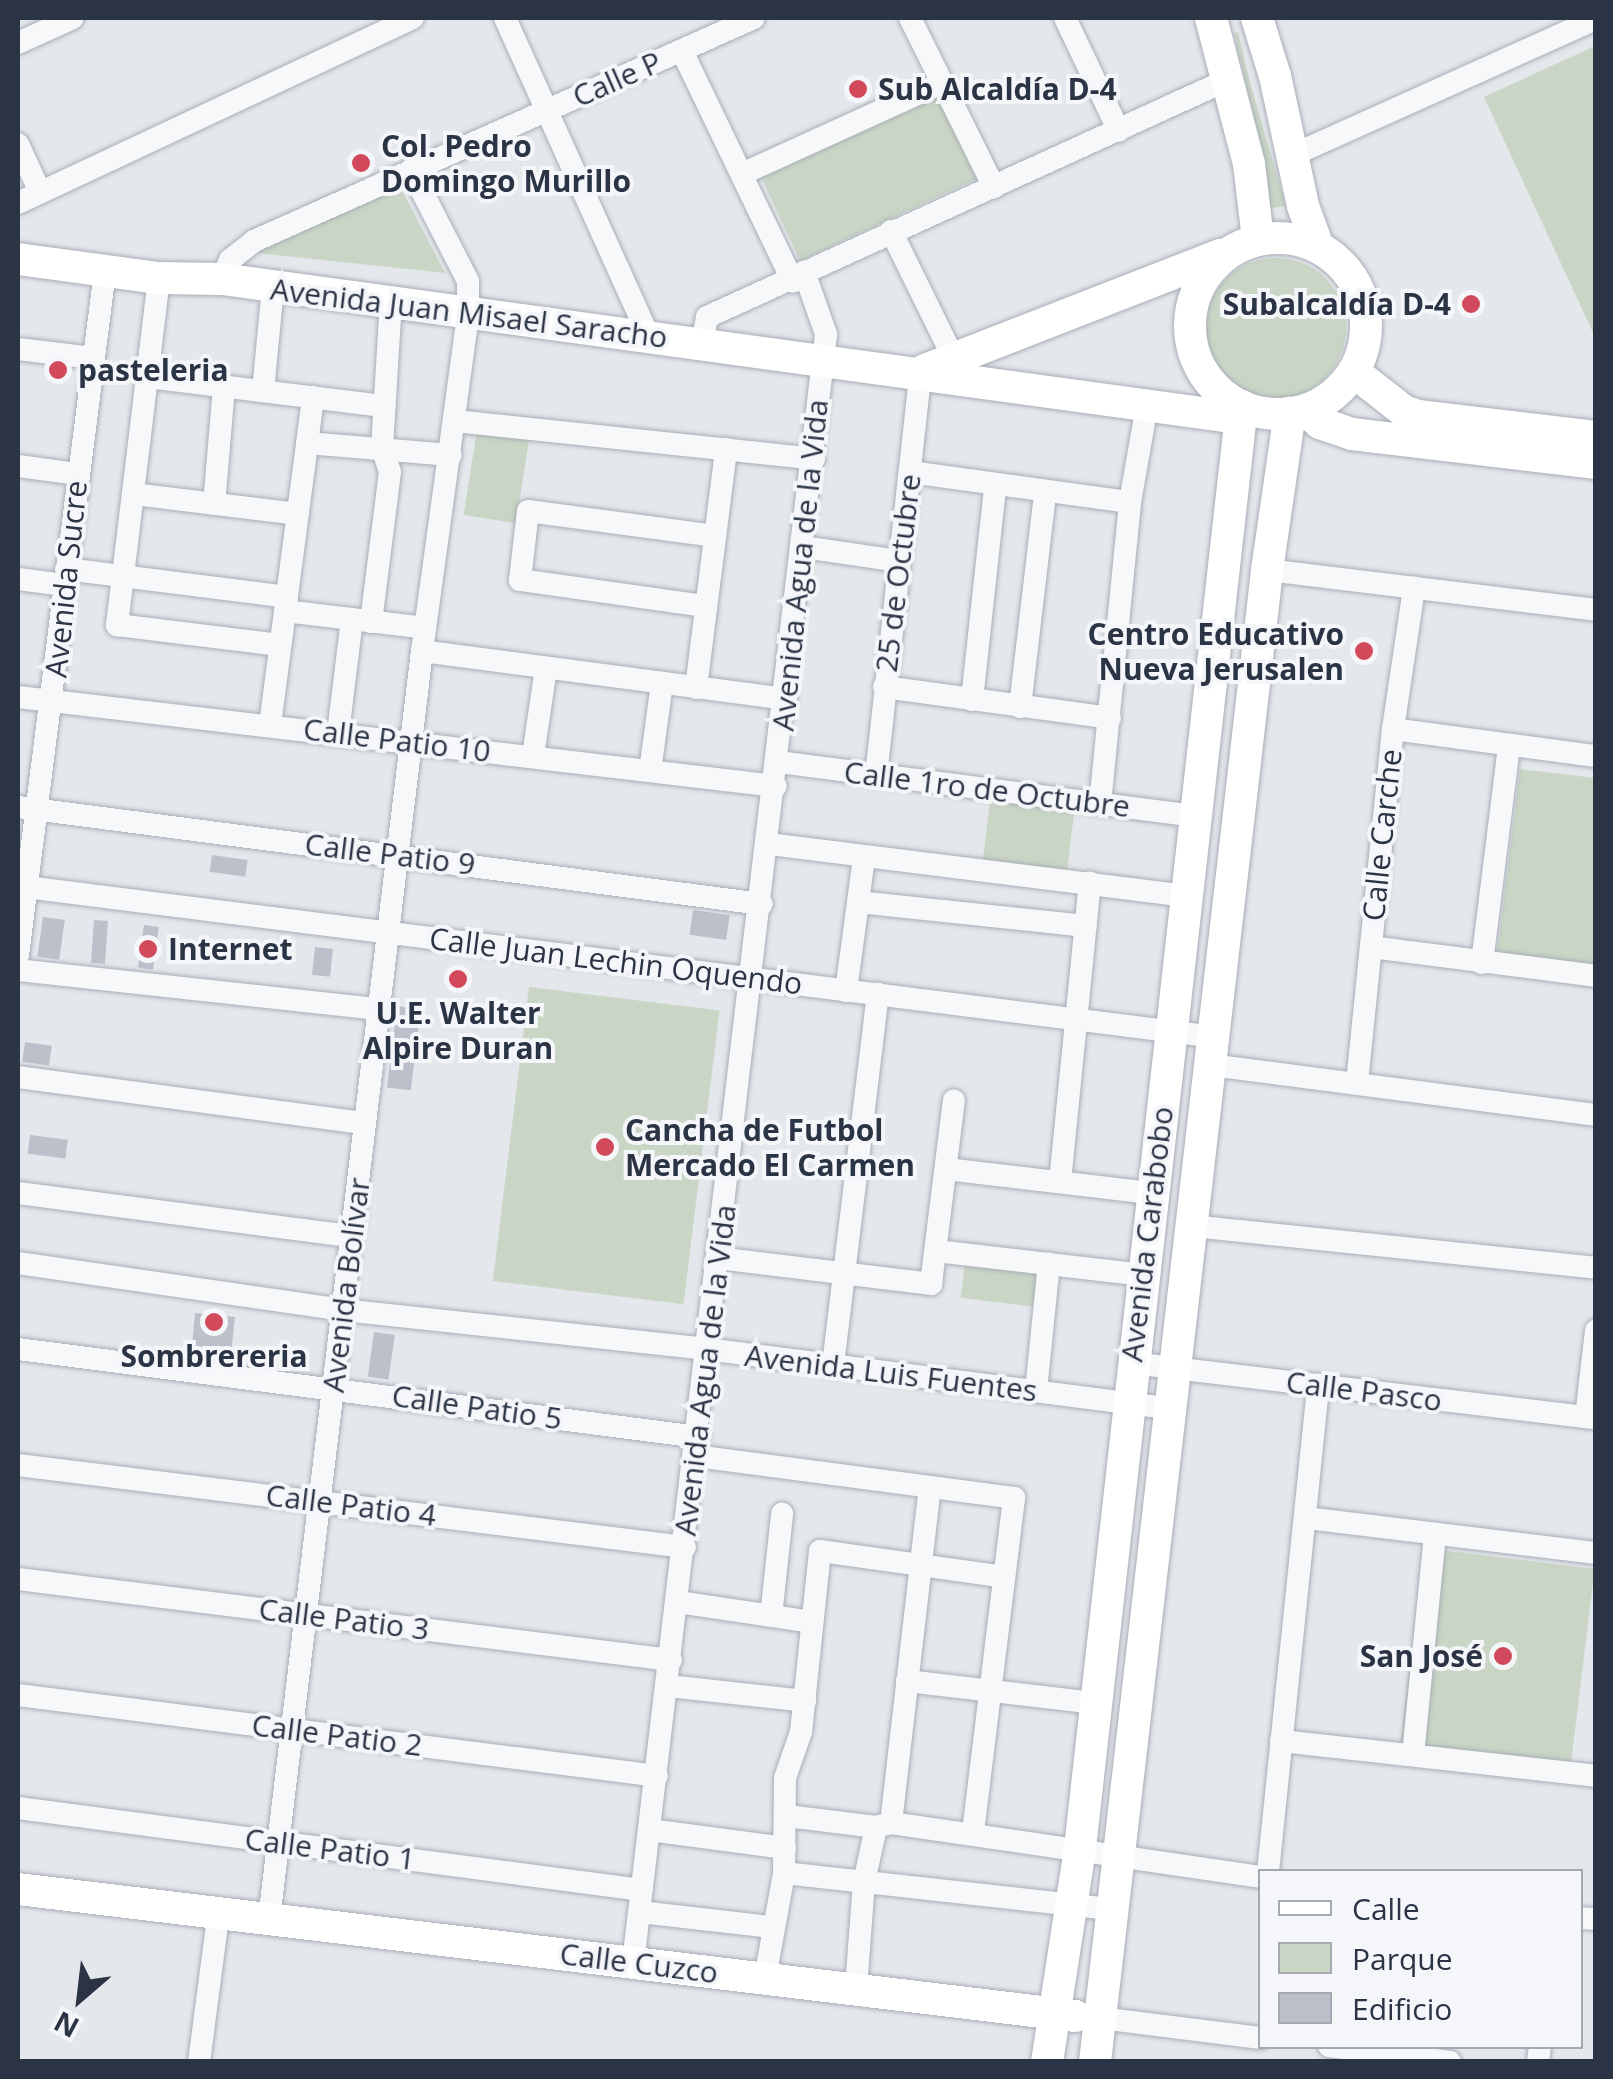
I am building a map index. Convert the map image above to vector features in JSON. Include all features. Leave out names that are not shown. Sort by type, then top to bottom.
[{"type":"street","points":[[18,43],[74,18]]},
{"type":"street","points":[[18,203],[412,18]]},
{"type":"street","points":[[505,18],[550,109],[648,335]]},
{"type":"street","name":"Calle P","points":[[222,279],[230,260],[254,240],[754,18]]},
{"type":"street","points":[[910,18],[994,188]]},
{"type":"street","points":[[1065,18],[1119,130]]},
{"type":"street","points":[[1257,18],[1294,155],[1303,206],[1318,247]]},
{"type":"street","points":[[1294,155],[1596,19]]},
{"type":"street","points":[[1221,20],[1227,80],[1248,164],[1245,245]]},
{"type":"street","name":"Avenida Agua de la Vida","points":[[634,1963],[770,844],[826,334],[682,51]]},
{"type":"street","points":[[702,343],[707,318],[1227,80]]},
{"type":"street","points":[[742,174],[942,82]]},
{"type":"street","points":[[18,144],[40,192]]},
{"type":"street","points":[[411,170],[468,281],[468,314],[424,640]]},
{"type":"street","points":[[890,232],[954,359]]},
{"type":"street","points":[[1289,238],[1318,247],[1348,272],[1362,297],[1366,335],[1354,372],[1334,395],[1298,411],[1241,412],[1206,376],[1190,331],[1200,285],[1245,245],[1289,238]]},
{"type":"street","name":"Avenida Juan Misael Saracho","points":[[921,371],[1245,245]]},
{"type":"street","name":"Avenida Juan Misael Saracho","points":[[18,260],[158,278],[222,279],[921,371],[1147,406],[1241,412]]},
{"type":"street","name":"Avenida Sucre","points":[[18,955],[27,809],[53,702],[105,271]]},
{"type":"street","points":[[158,278],[117,625],[280,645]]},
{"type":"street","points":[[264,391],[273,288]]},
{"type":"street","points":[[338,732],[390,472],[382,448],[391,302]]},
{"type":"street","points":[[18,350],[93,358]]},
{"type":"street","name":"25 de Octubre","points":[[876,776],[921,371]]},
{"type":"street","points":[[1354,372],[1404,411],[1418,416],[1596,437]]},
{"type":"street","points":[[147,377],[384,406]]},
{"type":"street","points":[[214,504],[224,386]]},
{"type":"street","points":[[270,725],[314,397]]},
{"type":"street","points":[[1100,804],[1130,502],[1147,406]]},
{"type":"street","points":[[1298,411],[1320,424],[1352,434],[1596,462]]},
{"type":"street","name":"Avenida Carabobo","points":[[1095,2062],[1116,1852],[1267,570],[1298,411]]},
{"type":"street","name":"Avenida Carabobo","points":[[1047,2062],[1080,1848],[1241,412]]},
{"type":"street","points":[[455,420],[814,459]]},
{"type":"street","points":[[307,443],[450,456]]},
{"type":"street","points":[[696,688],[726,449]]},
{"type":"street","points":[[18,466],[78,474]]},
{"type":"street","points":[[910,472],[995,487],[1130,502]]},
{"type":"street","points":[[972,700],[995,487]]},
{"type":"street","points":[[1020,707],[1045,493]]},
{"type":"street","points":[[133,494],[298,514]]},
{"type":"street","points":[[705,606],[520,580],[528,511],[715,536]]},
{"type":"street","points":[[804,547],[900,561]]},
{"type":"street","points":[[1267,570],[1596,610]]},
{"type":"street","points":[[18,579],[123,576],[362,620],[424,640],[546,668],[786,699]]},
{"type":"street","name":"Calle Carche","points":[[1357,1083],[1393,729],[1414,588]]},
{"type":"street","name":"Avenida Bolívar","points":[[269,1918],[424,640]]},
{"type":"street","points":[[533,756],[546,668]]},
{"type":"street","points":[[650,771],[662,683]]},
{"type":"street","points":[[884,687],[1110,718]]},
{"type":"street","name":"Calle Patio 10","points":[[18,697],[411,740],[776,786]]},
{"type":"street","points":[[1393,729],[1596,756]]},
{"type":"street","points":[[1482,962],[1510,747]]},
{"type":"street","name":"Calle 1ro de Octubre","points":[[779,762],[1195,816]]},
{"type":"street","name":"Calle Patio 9","points":[[27,809],[762,904]]},
{"type":"street","points":[[770,844],[1186,896]]},
{"type":"street","points":[[846,991],[864,857]]},
{"type":"street","points":[[1060,1182],[1090,883]]},
{"type":"street","name":"Calle Juan Lechin Oquendo","points":[[22,887],[1171,1030],[1213,1051],[1357,1083],[1596,1115]]},
{"type":"street","points":[[858,902],[1086,926]]},
{"type":"street","points":[[1370,947],[1596,976]]},
{"type":"street","points":[[18,970],[378,1009]]},
{"type":"street","points":[[833,1366],[878,994]]},
{"type":"street","points":[[18,1077],[365,1123]]},
{"type":"street","points":[[717,1258],[930,1284],[954,1100]]},
{"type":"street","points":[[946,1169],[1151,1193]]},
{"type":"street","points":[[18,1192],[351,1236]]},
{"type":"street","points":[[1192,1226],[1596,1268]]},
{"type":"street","points":[[936,1251],[1142,1275]]},
{"type":"street","name":"Avenida Luis Fuentes","points":[[18,1263],[343,1310],[706,1349],[1170,1408]]},
{"type":"street","points":[[1036,1391],[1049,1264]]},
{"type":"street","points":[[1591,1418],[1596,1331]]},
{"type":"street","name":"Calle Patio 5","points":[[18,1349],[334,1387],[1014,1498],[1004,1577]]},
{"type":"street","name":"Calle Pasco","points":[[1132,1363],[1591,1418]]},
{"type":"street","points":[[1268,1869],[1318,1385]]},
{"type":"street","name":"Calle Patio 4","points":[[18,1465],[684,1547]]},
{"type":"street","points":[[856,1988],[864,1882],[884,1825],[907,1681],[930,1487]]},
{"type":"street","points":[[772,1616],[782,1514]]},
{"type":"street","points":[[1306,1518],[1596,1553]]},
{"type":"street","points":[[1413,1754],[1435,1534]]},
{"type":"street","points":[[765,1978],[784,1873],[785,1778],[801,1732],[820,1551],[1004,1577],[973,1834]]},
{"type":"street","name":"Calle Patio 3","points":[[18,1579],[671,1660]]},
{"type":"street","points":[[678,1602],[812,1622]]},
{"type":"street","points":[[907,1681],[1094,1703]]},
{"type":"street","points":[[668,1686],[805,1701]]},
{"type":"street","name":"Calle Patio 2","points":[[18,1695],[656,1776]]},
{"type":"street","points":[[1281,1741],[1596,1776]]},
{"type":"street","name":"Calle Patio 1","points":[[18,1808],[278,1842],[641,1901],[772,1927]]},
{"type":"street","points":[[787,1816],[1116,1852],[1258,1877]]},
{"type":"street","points":[[650,1830],[785,1848]]},
{"type":"street","points":[[784,1873],[1110,1910]]},
{"type":"street","name":"Calle Cuzco","points":[[18,1889],[1258,2038]]},
{"type":"street","points":[[198,2062],[218,1910]]},
{"type":"street","points":[[1352,2049],[1450,2062]]},
{"type":"green space","points":[[1238,32],[1286,206],[1269,208],[1267,174],[1234,33]]},
{"type":"green space","points":[[1595,46],[1595,337],[1484,97]]},
{"type":"green space","points":[[938,95],[977,178],[800,261],[761,177]]},
{"type":"green space","points":[[397,181],[445,273],[257,253]]},
{"type":"green space","points":[[1276,258],[1303,263],[1325,279],[1341,301],[1346,328],[1341,355],[1325,377],[1303,393],[1276,398],[1249,393],[1227,377],[1211,355],[1206,328],[1211,301],[1227,279],[1249,263]]},
{"type":"green space","points":[[477,430],[529,438],[516,523],[464,515]]},
{"type":"green space","points":[[1520,769],[1595,778],[1595,965],[1497,953]]},
{"type":"green space","points":[[990,801],[1074,811],[1067,874],[982,864]]},
{"type":"green space","name":"Cancha de Futbol Mercado El Carmen","points":[[529,987],[720,1010],[683,1304],[493,1281]]},
{"type":"green space","points":[[965,1263],[1043,1273],[1039,1307],[961,1298]]},
{"type":"green space","name":"San José","points":[[1424,1548],[1595,1569],[1571,1764],[1400,1743]]},
{"type":"building","points":[[212,855],[248,860],[245,877],[210,872]]},
{"type":"building","points":[[693,910],[730,915],[726,940],[690,935]]},
{"type":"building","points":[[43,917],[65,920],[59,960],[37,957]]},
{"type":"building","points":[[94,920],[108,921],[105,964],[91,963]]},
{"type":"building","name":"Internet","points":[[144,925],[159,927],[153,970],[138,968]]},
{"type":"building","points":[[315,947],[333,949],[330,977],[312,975]]},
{"type":"building","points":[[397,1006],[421,1009],[411,1090],[387,1087]]},
{"type":"building","points":[[25,1042],[52,1046],[49,1066],[22,1062]]},
{"type":"building","points":[[30,1135],[68,1140],[65,1158],[28,1154]]},
{"type":"building","points":[[195,1313],[235,1317],[231,1354],[211,1352],[210,1359],[191,1356]]},
{"type":"building","points":[[374,1332],[395,1335],[389,1379],[368,1377]]},
{"type":"place","name":"Sub Alcaldía D-4","points":[[858,89]]},
{"type":"place","name":"Col. Pedro Domingo Murillo","points":[[361,163]]},
{"type":"place","name":"Subalcaldía D-4","points":[[1471,304]]},
{"type":"place","name":"pasteleria","points":[[58,370]]},
{"type":"place","name":"Centro Educativo Nueva Jerusalen","points":[[1364,651]]},
{"type":"place","name":"Internet","points":[[148,949]]},
{"type":"place","name":"U.E. Walter Alpire Duran","points":[[458,979]]},
{"type":"place","name":"Cancha de Futbol Mercado El Carmen","points":[[605,1147]]},
{"type":"place","name":"Sombrereria","points":[[214,1322]]},
{"type":"place","name":"San José","points":[[1503,1656]]}]
